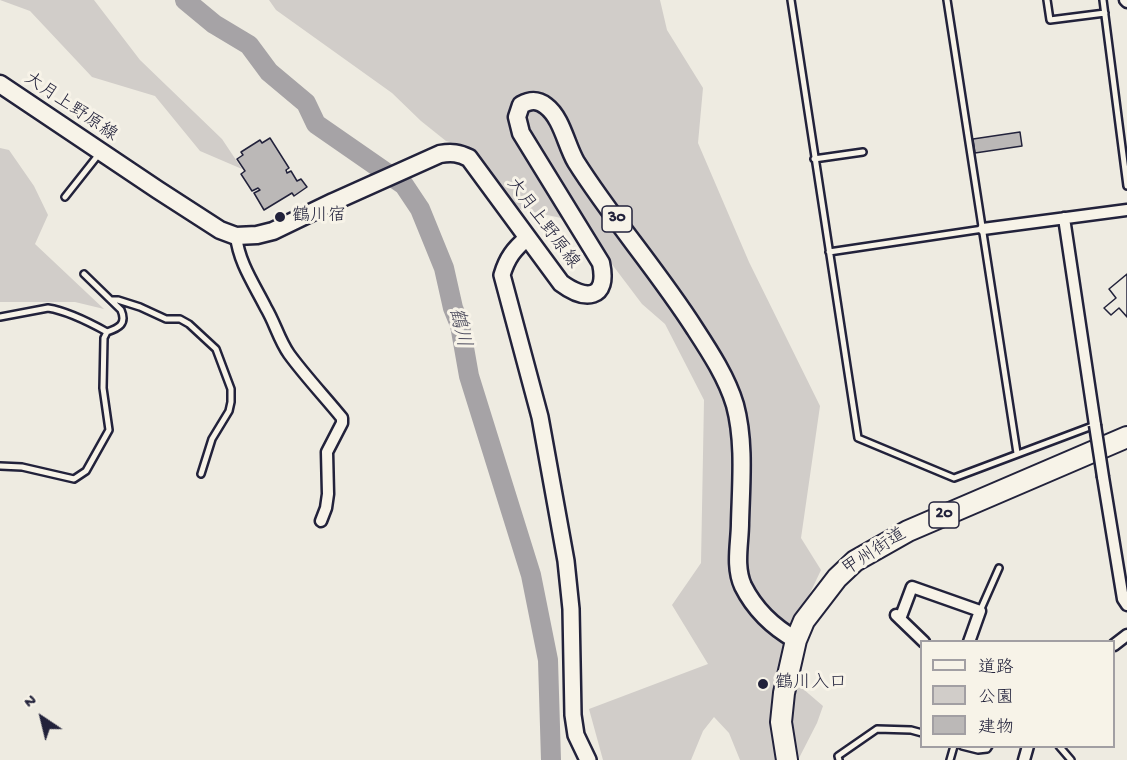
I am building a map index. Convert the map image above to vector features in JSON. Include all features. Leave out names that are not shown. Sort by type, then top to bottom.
[{"type":"highway","name":"甲州街道","points":[[787,760],[781,722],[784,693],[796,639],[804,621],[837,578],[855,561],[908,531],[1127,437]]},
{"type":"main road","name":"大月上野原線","points":[[0,84],[220,230],[236,236],[257,235],[273,231],[440,154],[459,153],[469,158],[561,283],[573,292],[586,296],[594,294],[602,285],[601,263],[557,195],[521,133],[517,117],[521,105],[529,101],[538,101],[548,107],[575,160],[680,305],[704,342],[730,392],[736,407],[741,446],[739,573],[743,585],[759,611],[778,630],[796,639]]},
{"type":"street","points":[[983,229],[1127,210]]},
{"type":"street","points":[[1065,219],[1103,477],[1123,599],[1127,605]]},
{"type":"street","points":[[236,236],[237,251],[279,336],[289,353],[342,418],[342,423],[327,452],[328,494],[321,521]]},
{"type":"street","points":[[527,238],[513,250],[506,261],[502,275],[540,417],[564,550],[571,609],[573,715],[576,735],[588,760]]},
{"type":"street","points":[[922,640],[898,617],[912,587],[980,611],[970,640]]},
{"type":"lane","points":[[791,0],[858,438],[954,478],[1095,425]]},
{"type":"lane","points":[[947,0],[1017,453]]},
{"type":"lane","points":[[1047,0],[1050,20],[1105,13]]},
{"type":"lane","points":[[1103,0],[1127,186]]},
{"type":"lane","points":[[65,198],[100,152]]},
{"type":"lane","points":[[814,159],[863,152]]},
{"type":"lane","points":[[829,252],[983,229]]},
{"type":"lane","points":[[0,466],[22,467],[74,479],[86,471],[109,429],[103,388],[104,338],[107,332],[123,324],[124,315],[122,310],[84,274]]},
{"type":"lane","points":[[111,300],[140,307],[166,319],[180,319],[189,324],[216,349],[231,389],[231,402],[229,411],[212,439],[201,474]]},
{"type":"lane","points":[[0,317],[54,309],[85,320],[107,332]]},
{"type":"lane","points":[[980,611],[999,568]]},
{"type":"lane","points":[[839,760],[838,756],[877,729],[911,730],[920,733]]},
{"type":"lane","points":[[967,748],[978,750],[988,748]]},
{"type":"lane","points":[[1060,748],[1071,760]]},
{"type":"green space","points":[[0,0],[94,0],[140,60],[222,139],[242,169],[200,151],[155,96],[92,77],[30,11]]},
{"type":"green space","points":[[269,0],[660,0],[667,30],[703,88],[698,143],[749,262],[820,406],[801,538],[821,570],[781,654],[802,688],[823,706],[798,760],[740,760],[729,733],[714,717],[703,731],[691,760],[603,760],[589,709],[708,664],[672,605],[701,563],[704,400],[665,324],[642,304],[580,222],[519,209],[474,153],[464,145],[446,141],[392,93],[276,10]]},
{"type":"green space","points":[[0,148],[9,150],[34,186],[48,215],[35,244],[104,309],[75,302],[0,302]]},
{"type":"building","points":[[1020,132],[1022,146],[975,153],[973,139]]},
{"type":"building","points":[[270,138],[289,168],[286,170],[287,173],[291,171],[297,181],[301,179],[307,187],[294,196],[292,193],[264,210],[254,193],[260,190],[258,188],[252,191],[241,174],[245,171],[237,159],[243,155],[241,152],[260,140],[262,143]]},
{"type":"building","points":[[1127,274],[1127,317],[1119,308],[1111,315],[1104,308],[1116,298],[1109,289]]},
{"type":"building","points":[[1127,274],[1127,317],[1119,308],[1111,315],[1104,308],[1116,298],[1109,289]]},
{"type":"waterway","name":"鶴川","points":[[185,0],[214,24],[249,45],[269,72],[306,103],[316,124],[404,185],[420,209],[444,268],[453,308],[460,325],[469,376],[531,575],[548,660],[551,760]]},
{"type":"place","name":"鶴川宿","points":[[280,217]]},
{"type":"place","name":"鶴川入口","points":[[763,684]]}]
